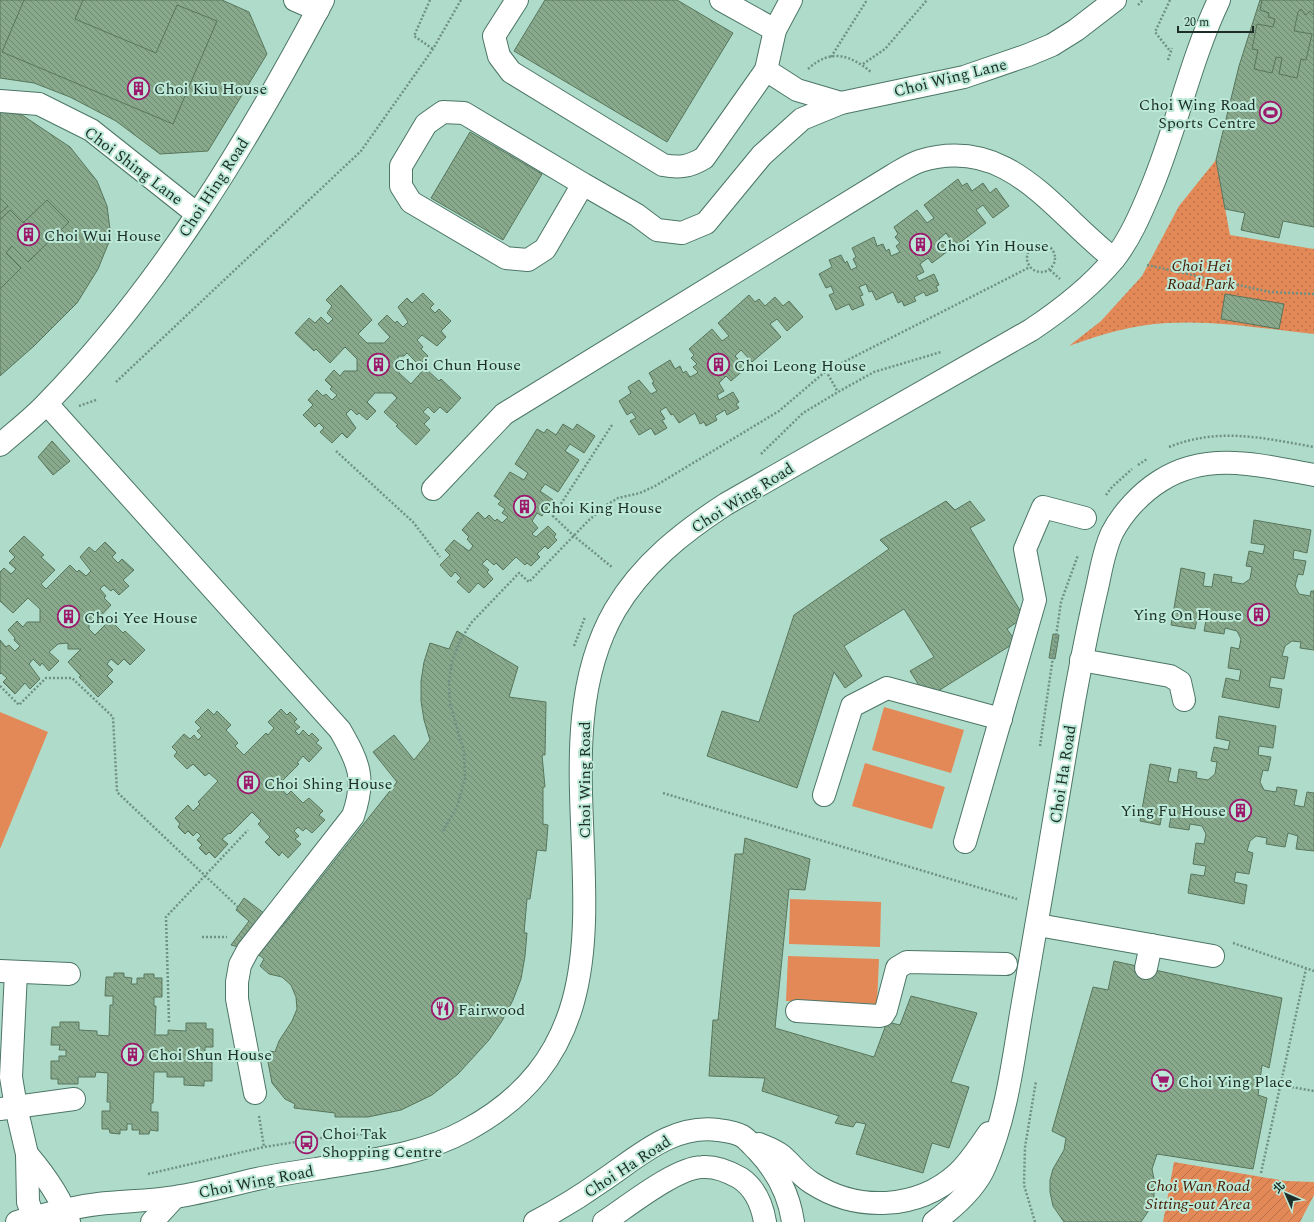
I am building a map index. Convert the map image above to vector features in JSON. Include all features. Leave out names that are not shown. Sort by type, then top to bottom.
[{"type":"street","points":[[294,0],[320,5]]},
{"type":"street","points":[[517,0],[494,36],[499,56],[511,72],[663,165],[677,168],[692,166],[704,158],[766,70],[775,30],[791,0]]},
{"type":"street","points":[[721,0],[775,30]]},
{"type":"street","name":"Choi Wing Lane","points":[[583,184],[545,248],[528,260],[506,258],[411,202],[401,186],[401,166],[426,124],[442,112],[464,113],[638,215],[658,230],[682,233],[706,224],[762,155],[802,119],[841,103],[964,77],[1021,58],[1052,45],[1076,30],[1115,0]]},
{"type":"street","name":"Choi Wing Road","points":[[28,1221],[67,1216],[96,1204],[174,1198],[262,1178],[409,1153],[463,1132],[505,1106],[524,1088],[553,1050],[564,1027],[579,978],[585,925],[581,768],[582,731],[586,693],[593,663],[603,635],[615,611],[631,586],[656,557],[696,523],[726,504],[1031,330],[1077,296],[1114,259],[1132,232],[1159,171],[1200,46],[1219,0]]},
{"type":"street","name":"Choi Hing Road","points":[[0,445],[47,404],[100,343],[150,280],[197,214],[240,148],[320,5]]},
{"type":"street","points":[[766,70],[797,90],[841,103]]},
{"type":"street","name":"Choi Shing Lane","points":[[0,101],[39,104],[91,130],[197,214]]},
{"type":"street","points":[[433,489],[504,414],[893,175],[920,161],[949,156],[980,158],[1008,168],[1033,184],[1097,246],[1114,259]]},
{"type":"street","points":[[47,404],[340,730],[358,762],[361,780],[359,799],[353,816],[248,950],[240,965],[237,982],[237,999],[255,1093]]},
{"type":"street","name":"Choi Ha Road","points":[[934,1222],[961,1200],[985,1168],[1004,1108],[1038,925],[1081,660],[1106,550],[1113,532],[1122,518],[1146,492],[1161,480],[1179,472],[1218,462],[1256,464],[1314,475]]},
{"type":"street","points":[[965,842],[1035,600],[1025,549],[1043,507],[1085,518]]},
{"type":"street","points":[[1081,660],[1170,676],[1180,682],[1184,700]]},
{"type":"street","points":[[824,795],[852,706],[887,688],[1001,719]]},
{"type":"street","points":[[1038,925],[1213,956]]},
{"type":"street","points":[[1146,968],[1151,945]]},
{"type":"street","points":[[797,1011],[883,1015],[886,1010],[897,968],[901,964],[907,962],[1006,964]]},
{"type":"street","points":[[67,1216],[42,1172],[27,1154],[8,1108],[11,1077],[8,972],[69,974]]},
{"type":"street","points":[[8,1108],[74,1099]]},
{"type":"street","points":[[742,1136],[780,1154],[796,1171],[829,1193],[850,1200],[872,1203],[899,1202],[918,1198],[939,1188],[957,1174],[976,1152],[1004,1108]]},
{"type":"street","name":"Choi Ha Road","points":[[535,1222],[578,1197],[646,1151],[677,1134],[691,1130],[707,1129],[725,1131],[742,1136],[767,1160],[781,1181],[788,1197],[794,1222]]},
{"type":"street","points":[[27,1154],[28,1221]]},
{"type":"street","points":[[604,1222],[673,1177],[688,1170],[702,1167],[716,1168],[730,1172],[743,1180],[753,1190],[760,1202],[764,1222]]},
{"type":"street","points":[[152,1222],[174,1198]]},
{"type":"path","points":[[430,0],[414,36],[433,49]]},
{"type":"path","points":[[116,382],[361,151],[433,49],[461,0]]},
{"type":"path","points":[[831,56],[867,0]]},
{"type":"path","points":[[863,64],[885,50],[927,0]]},
{"type":"path","points":[[1166,66],[1170,52],[1155,32],[1170,0]]},
{"type":"path","points":[[1039,243],[1047,245],[1053,249],[1056,256],[1055,263],[1050,270],[1043,272],[1036,271],[1030,266],[1027,260],[1028,252],[1039,243]]},
{"type":"path","points":[[1148,265],[1270,292],[1314,294]]},
{"type":"path","points":[[443,831],[457,807],[465,780],[464,752],[450,704],[449,683],[452,661],[460,641],[471,623],[519,573],[529,582],[608,504],[618,498],[640,493],[655,486],[779,412],[826,371],[1030,266]]},
{"type":"path","points":[[1050,270],[1062,282]]},
{"type":"path","name":"Choi Wing Road","points":[[760,456],[803,413],[838,392],[874,372],[942,352]]},
{"type":"path","points":[[826,371],[838,392]]},
{"type":"path","points":[[612,425],[553,516],[574,536],[614,568]]},
{"type":"path","points":[[336,451],[413,522],[440,557]]},
{"type":"path","points":[[609,575],[618,562]]},
{"type":"path","points":[[573,648],[586,613]]},
{"type":"path","points":[[0,686],[19,705],[46,678],[72,678],[113,717],[117,792],[238,907]]},
{"type":"path","points":[[663,793],[1018,899],[1017,906]]},
{"type":"path","points":[[169,1022],[166,917],[248,830]]},
{"type":"path","points":[[202,937],[226,938],[230,932]]},
{"type":"path","points":[[1261,1173],[1306,969]]},
{"type":"path","points":[[1035,1222],[1024,1185],[1025,1147],[1036,1080]]},
{"type":"path","points":[[1280,1085],[1314,1091]]},
{"type":"path","name":"Choi Wing Road","points":[[261,1127],[264,1147],[321,1138],[376,1133]]},
{"type":"green space","name":"Choi Hei Road Park","points":[[1216,160],[1230,235],[1314,249],[1314,334],[1222,324],[1185,322],[1154,324],[1117,331],[1069,346],[1101,321],[1142,276],[1179,206]]},
{"type":"green space","points":[[884,707],[964,730],[951,773],[872,750]]},
{"type":"green space","points":[[0,712],[48,732],[0,849]]},
{"type":"green space","points":[[865,763],[945,787],[932,829],[852,806]]},
{"type":"green space","points":[[790,899],[881,902],[880,947],[789,944]]},
{"type":"green space","points":[[788,956],[879,959],[877,1004],[786,1001]]},
{"type":"green space","name":"Choi Wan Road Sitting-out Area","points":[[1174,1162],[1286,1181],[1314,1182],[1314,1195],[1300,1222],[1163,1222]]},
{"type":"building","points":[[0,0],[222,0],[249,12],[267,54],[208,151],[160,154],[116,121],[70,97],[34,83],[0,78]]},
{"type":"building","name":"Choi Kiu House","points":[[24,0],[83,0],[75,19],[156,53],[177,5],[217,21],[173,124],[2,52]]},
{"type":"building","points":[[545,0],[677,0],[733,33],[667,142],[514,51]]},
{"type":"building","name":"Choi Wing Road Sports Centre","points":[[1260,0],[1314,0],[1314,227],[1283,221],[1279,238],[1241,230],[1245,213],[1225,209],[1216,160],[1239,66]]},
{"type":"building","points":[[1262,0],[1314,0],[1314,15],[1310,11],[1306,15],[1301,9],[1298,12],[1294,31],[1312,34],[1306,60],[1301,59],[1297,78],[1279,74],[1282,58],[1276,57],[1272,73],[1254,69],[1258,50],[1252,49],[1257,24],[1273,27],[1275,19],[1268,17],[1269,13],[1260,10]]},
{"type":"building","points":[[0,111],[22,115],[70,147],[97,181],[107,206],[111,237],[98,269],[77,303],[34,346],[0,376]]},
{"type":"building","points":[[470,132],[542,174],[503,240],[431,198]]},
{"type":"building","name":"Choi Yin House","points":[[958,179],[962,186],[967,183],[972,191],[983,183],[990,193],[996,188],[1009,206],[993,218],[983,205],[976,210],[986,223],[955,246],[946,233],[939,239],[948,251],[932,263],[928,258],[920,264],[924,272],[916,276],[919,281],[934,274],[939,285],[936,286],[938,291],[926,296],[924,292],[914,297],[916,301],[904,306],[902,301],[898,303],[893,292],[876,300],[872,291],[869,292],[866,284],[859,287],[863,295],[860,296],[864,305],[852,310],[849,304],[836,310],[829,295],[834,293],[831,286],[826,288],[819,274],[832,267],[829,260],[841,255],[845,263],[847,261],[851,270],[857,267],[853,259],[856,257],[852,248],[874,237],[877,246],[883,244],[886,251],[889,249],[891,256],[900,252],[896,246],[900,243],[895,237],[898,234],[894,227],[917,210],[927,223],[934,218],[924,205]]},
{"type":"building","name":"Choi Wui House","points":[[0,198],[8,206],[0,213]]},
{"type":"building","name":"Choi Wui House","points":[[47,200],[69,222],[28,262],[12,246],[6,253],[21,268],[0,289],[0,220],[10,210],[23,223]]},
{"type":"building","name":"Choi Chun House","points":[[341,285],[372,320],[358,334],[367,343],[384,343],[390,337],[378,324],[387,315],[395,323],[397,321],[403,327],[408,322],[398,307],[407,298],[412,303],[423,293],[434,304],[430,308],[435,313],[439,309],[451,321],[441,331],[446,337],[437,346],[422,335],[417,340],[423,347],[421,349],[428,356],[419,365],[407,353],[404,356],[398,356],[399,373],[411,384],[425,368],[439,381],[441,379],[461,398],[447,413],[440,407],[434,413],[428,407],[423,412],[430,418],[424,424],[430,430],[416,445],[384,412],[397,398],[392,393],[375,393],[367,402],[376,411],[367,420],[359,413],[357,415],[351,409],[346,414],[356,428],[347,438],[342,433],[332,443],[320,432],[324,428],[319,423],[315,427],[303,415],[313,405],[308,400],[317,390],[323,396],[326,394],[332,400],[337,395],[330,389],[332,387],[325,380],[334,370],[340,376],[344,371],[357,371],[357,359],[345,347],[330,363],[316,349],[314,351],[295,333],[309,318],[315,323],[321,317],[328,324],[333,319],[327,313],[332,306],[326,300]]},
{"type":"building","points":[[1225,294],[1284,304],[1279,329],[1221,319]]},
{"type":"building","name":"Choi Leong House","points":[[749,295],[755,302],[759,299],[765,306],[775,297],[783,306],[789,301],[803,317],[787,331],[777,319],[770,324],[781,337],[752,362],[741,350],[735,356],[746,368],[731,381],[726,376],[719,383],[724,391],[717,395],[719,400],[733,392],[739,402],[736,404],[739,408],[727,415],[725,410],[715,416],[717,420],[706,426],[704,422],[700,424],[695,413],[679,423],[666,407],[660,411],[665,419],[662,420],[667,428],[655,435],[651,428],[639,435],[630,421],[636,418],[632,412],[627,415],[619,401],[631,393],[628,387],[639,380],[651,394],[657,391],[652,383],[654,382],[649,373],[670,360],[675,369],[680,366],[683,373],[686,371],[690,377],[696,374],[698,372],[693,367],[697,364],[691,358],[694,355],[689,349],[712,329],[722,341],[729,336],[718,323]]},
{"type":"building","name":"Choi King House","points":[[563,424],[573,430],[577,424],[595,436],[584,453],[570,444],[565,451],[579,460],[558,492],[545,484],[540,491],[553,500],[542,516],[537,513],[532,521],[538,528],[532,534],[536,537],[548,526],[556,534],[554,537],[557,540],[548,549],[545,546],[537,554],[540,557],[531,566],[527,563],[525,565],[516,557],[503,570],[496,563],[494,565],[487,559],[482,564],[489,570],[487,572],[493,579],[484,588],[478,583],[469,593],[457,582],[461,578],[455,572],[451,577],[440,565],[450,555],[445,550],[454,540],[469,551],[473,546],[467,539],[469,537],[462,530],[478,512],[485,519],[489,515],[495,521],[497,519],[502,523],[508,517],[502,513],[505,509],[498,504],[501,501],[494,496],[510,472],[524,480],[528,473],[515,464],[537,429],[544,433],[547,429],[556,435]]},
{"type":"building","points":[[52,441],[70,461],[53,475],[38,457]]},
{"type":"building","points":[[946,501],[955,510],[970,501],[985,520],[970,528],[1024,617],[1007,629],[1016,642],[927,698],[910,671],[934,657],[904,609],[844,646],[862,676],[845,688],[834,672],[797,788],[707,756],[722,711],[759,722],[794,615],[889,549],[880,540]]},
{"type":"building","name":"Ying On House","points":[[1254,520],[1311,530],[1307,553],[1294,550],[1293,559],[1306,561],[1303,575],[1298,574],[1295,586],[1299,594],[1310,596],[1311,591],[1314,591],[1314,650],[1300,648],[1301,642],[1292,641],[1285,646],[1282,656],[1288,657],[1284,679],[1271,677],[1269,687],[1282,689],[1279,708],[1222,697],[1226,678],[1239,681],[1241,670],[1228,668],[1231,647],[1239,649],[1241,639],[1237,631],[1225,628],[1224,634],[1204,631],[1207,615],[1198,614],[1195,629],[1171,625],[1181,568],[1205,573],[1203,586],[1212,587],[1214,574],[1232,577],[1231,582],[1243,584],[1250,579],[1252,567],[1246,566],[1249,551],[1263,554],[1265,545],[1251,543]]},
{"type":"building","name":"Choi Yee House","points":[[24,536],[44,555],[41,557],[55,570],[41,584],[46,589],[70,565],[77,572],[79,570],[86,576],[91,571],[80,557],[89,547],[95,552],[105,542],[116,553],[112,557],[118,563],[122,559],[134,570],[123,580],[129,586],[119,595],[113,589],[111,591],[104,585],[100,589],[106,596],[104,598],[111,605],[96,621],[89,621],[89,629],[95,635],[110,620],[123,633],[125,631],[145,650],[130,665],[124,659],[118,665],[111,659],[107,664],[113,670],[107,676],[113,682],[98,697],[79,677],[81,676],[68,662],[81,649],[68,649],[68,643],[58,644],[49,652],[59,661],[49,671],[42,663],[40,666],[33,659],[29,664],[40,679],[30,689],[25,683],[15,694],[3,682],[7,678],[1,673],[0,674],[0,640],[6,647],[9,645],[15,651],[20,646],[8,630],[17,621],[23,627],[27,622],[40,622],[40,609],[28,598],[13,613],[0,601],[0,572],[4,568],[11,574],[16,569],[9,563],[15,557],[9,551]]},
{"type":"building","points":[[457,631],[518,667],[509,697],[546,702],[545,755],[542,755],[545,787],[543,787],[543,824],[548,825],[546,851],[537,850],[530,899],[527,899],[524,933],[527,933],[521,979],[513,1000],[502,1021],[489,1040],[458,1074],[432,1095],[401,1110],[368,1117],[335,1117],[335,1113],[294,1108],[295,1104],[285,1099],[272,1083],[268,1062],[270,1051],[275,1052],[279,1041],[292,1021],[297,1009],[296,997],[291,985],[282,977],[269,974],[260,966],[264,959],[254,951],[231,945],[249,921],[236,910],[244,898],[282,927],[397,782],[373,752],[394,735],[414,760],[430,740],[424,720],[421,701],[421,681],[424,662],[430,643],[449,649]]},
{"type":"building","points":[[1053,634],[1059,635],[1055,659],[1049,658]]},
{"type":"building","name":"Choi Shing House","points":[[208,709],[214,715],[217,711],[231,725],[226,730],[238,743],[235,746],[244,755],[266,733],[268,735],[274,728],[268,722],[281,709],[287,715],[290,712],[297,719],[294,722],[300,727],[295,731],[299,735],[303,730],[309,736],[312,733],[319,740],[316,743],[322,748],[309,762],[303,756],[297,763],[299,764],[278,785],[287,795],[291,791],[303,803],[309,798],[323,811],[319,815],[325,820],[312,833],[306,828],[303,831],[298,827],[294,831],[299,836],[295,839],[301,844],[288,858],[282,852],[279,856],[265,842],[270,837],[258,824],[261,821],[252,812],[230,834],[229,833],[222,839],[228,844],[215,858],[209,852],[206,855],[199,848],[202,845],[197,840],[201,836],[197,832],[193,836],[188,831],[185,834],[178,827],[180,824],[175,818],[188,805],[193,811],[200,804],[198,802],[218,781],[209,773],[205,776],[193,764],[187,769],[174,756],[177,752],[172,747],[184,734],[190,739],[194,735],[198,740],[202,736],[197,731],[201,728],[195,722]]},
{"type":"building","name":"Ying Fu House","points":[[1219,716],[1276,726],[1273,748],[1259,746],[1258,755],[1271,757],[1268,771],[1263,770],[1260,782],[1264,790],[1276,792],[1277,787],[1297,790],[1294,805],[1304,807],[1307,792],[1314,793],[1314,851],[1296,849],[1298,836],[1288,833],[1285,847],[1266,844],[1267,838],[1256,836],[1250,841],[1247,851],[1253,853],[1249,874],[1236,872],[1234,882],[1247,885],[1244,904],[1188,893],[1191,874],[1204,876],[1206,866],[1193,864],[1196,843],[1204,844],[1206,834],[1202,826],[1190,824],[1189,830],[1169,827],[1172,811],[1163,809],[1160,825],[1140,821],[1150,764],[1171,768],[1168,781],[1177,783],[1179,769],[1197,772],[1196,778],[1208,780],[1215,774],[1217,762],[1211,761],[1214,747],[1228,750],[1230,741],[1216,738]]},
{"type":"building","points":[[745,838],[810,859],[805,890],[789,889],[775,1028],[874,1057],[887,1022],[900,1025],[911,996],[977,1013],[951,1082],[969,1087],[949,1148],[932,1143],[923,1173],[856,1154],[866,1124],[856,1122],[853,1127],[835,1123],[839,1116],[762,1091],[765,1078],[709,1076],[713,1020],[718,1020],[735,854],[743,854]]},
{"type":"building","name":"Choi Ying Place","points":[[1114,961],[1282,998],[1269,1068],[1262,1065],[1258,1095],[1267,1098],[1253,1169],[1157,1154],[1152,1169],[1154,1179],[1154,1198],[1151,1207],[1141,1222],[1064,1222],[1053,1206],[1050,1192],[1050,1180],[1053,1169],[1064,1150],[1066,1138],[1052,1131],[1093,987],[1108,990]]},
{"type":"building","name":"Choi Shun House","points":[[114,973],[124,973],[124,977],[132,978],[131,984],[137,984],[137,978],[144,978],[144,974],[154,974],[154,978],[162,978],[162,997],[154,997],[154,1006],[156,1006],[155,1035],[168,1035],[168,1030],[186,1031],[186,1023],[206,1023],[206,1029],[213,1029],[213,1047],[205,1047],[205,1052],[198,1052],[198,1057],[205,1057],[204,1062],[212,1062],[212,1081],[204,1081],[204,1086],[184,1085],[184,1077],[167,1077],[167,1072],[154,1072],[153,1103],[151,1103],[151,1112],[158,1112],[158,1131],[150,1130],[149,1134],[139,1134],[140,1130],[132,1130],[132,1124],[127,1124],[127,1130],[120,1130],[120,1134],[110,1133],[109,1129],[102,1129],[102,1111],[110,1111],[110,1102],[107,1102],[108,1073],[96,1072],[95,1077],[78,1077],[78,1084],[58,1084],[58,1079],[51,1079],[51,1061],[59,1061],[59,1056],[66,1056],[66,1050],[59,1050],[60,1045],[51,1045],[52,1027],[60,1027],[60,1022],[79,1022],[79,1030],[97,1031],[97,1035],[109,1036],[110,1005],[113,1005],[113,996],[105,996],[106,977],[114,977]]},
{"type":"place","name":"Choi Kiu House","points":[[138,88]]},
{"type":"place","name":"Choi Wing Road Sports Centre","points":[[1271,113]]},
{"type":"place","name":"Choi Wui House","points":[[28,235]]},
{"type":"place","name":"Choi Yin House","points":[[921,245]]},
{"type":"place","name":"Choi Chun House","points":[[378,364]]},
{"type":"place","name":"Choi Leong House","points":[[719,365]]},
{"type":"place","name":"Choi King House","points":[[525,507]]},
{"type":"place","name":"Ying On House","points":[[1258,614]]},
{"type":"place","name":"Choi Yee House","points":[[69,617]]},
{"type":"place","name":"Choi Shing House","points":[[248,783]]},
{"type":"place","name":"Ying Fu House","points":[[1241,810]]},
{"type":"place","name":"Fairwood","points":[[442,1009]]},
{"type":"place","name":"Choi Shun House","points":[[132,1054]]},
{"type":"place","name":"Choi Ying Place","points":[[1163,1081]]},
{"type":"place","name":"Choi Tak Shopping Centre","points":[[307,1142]]}]
